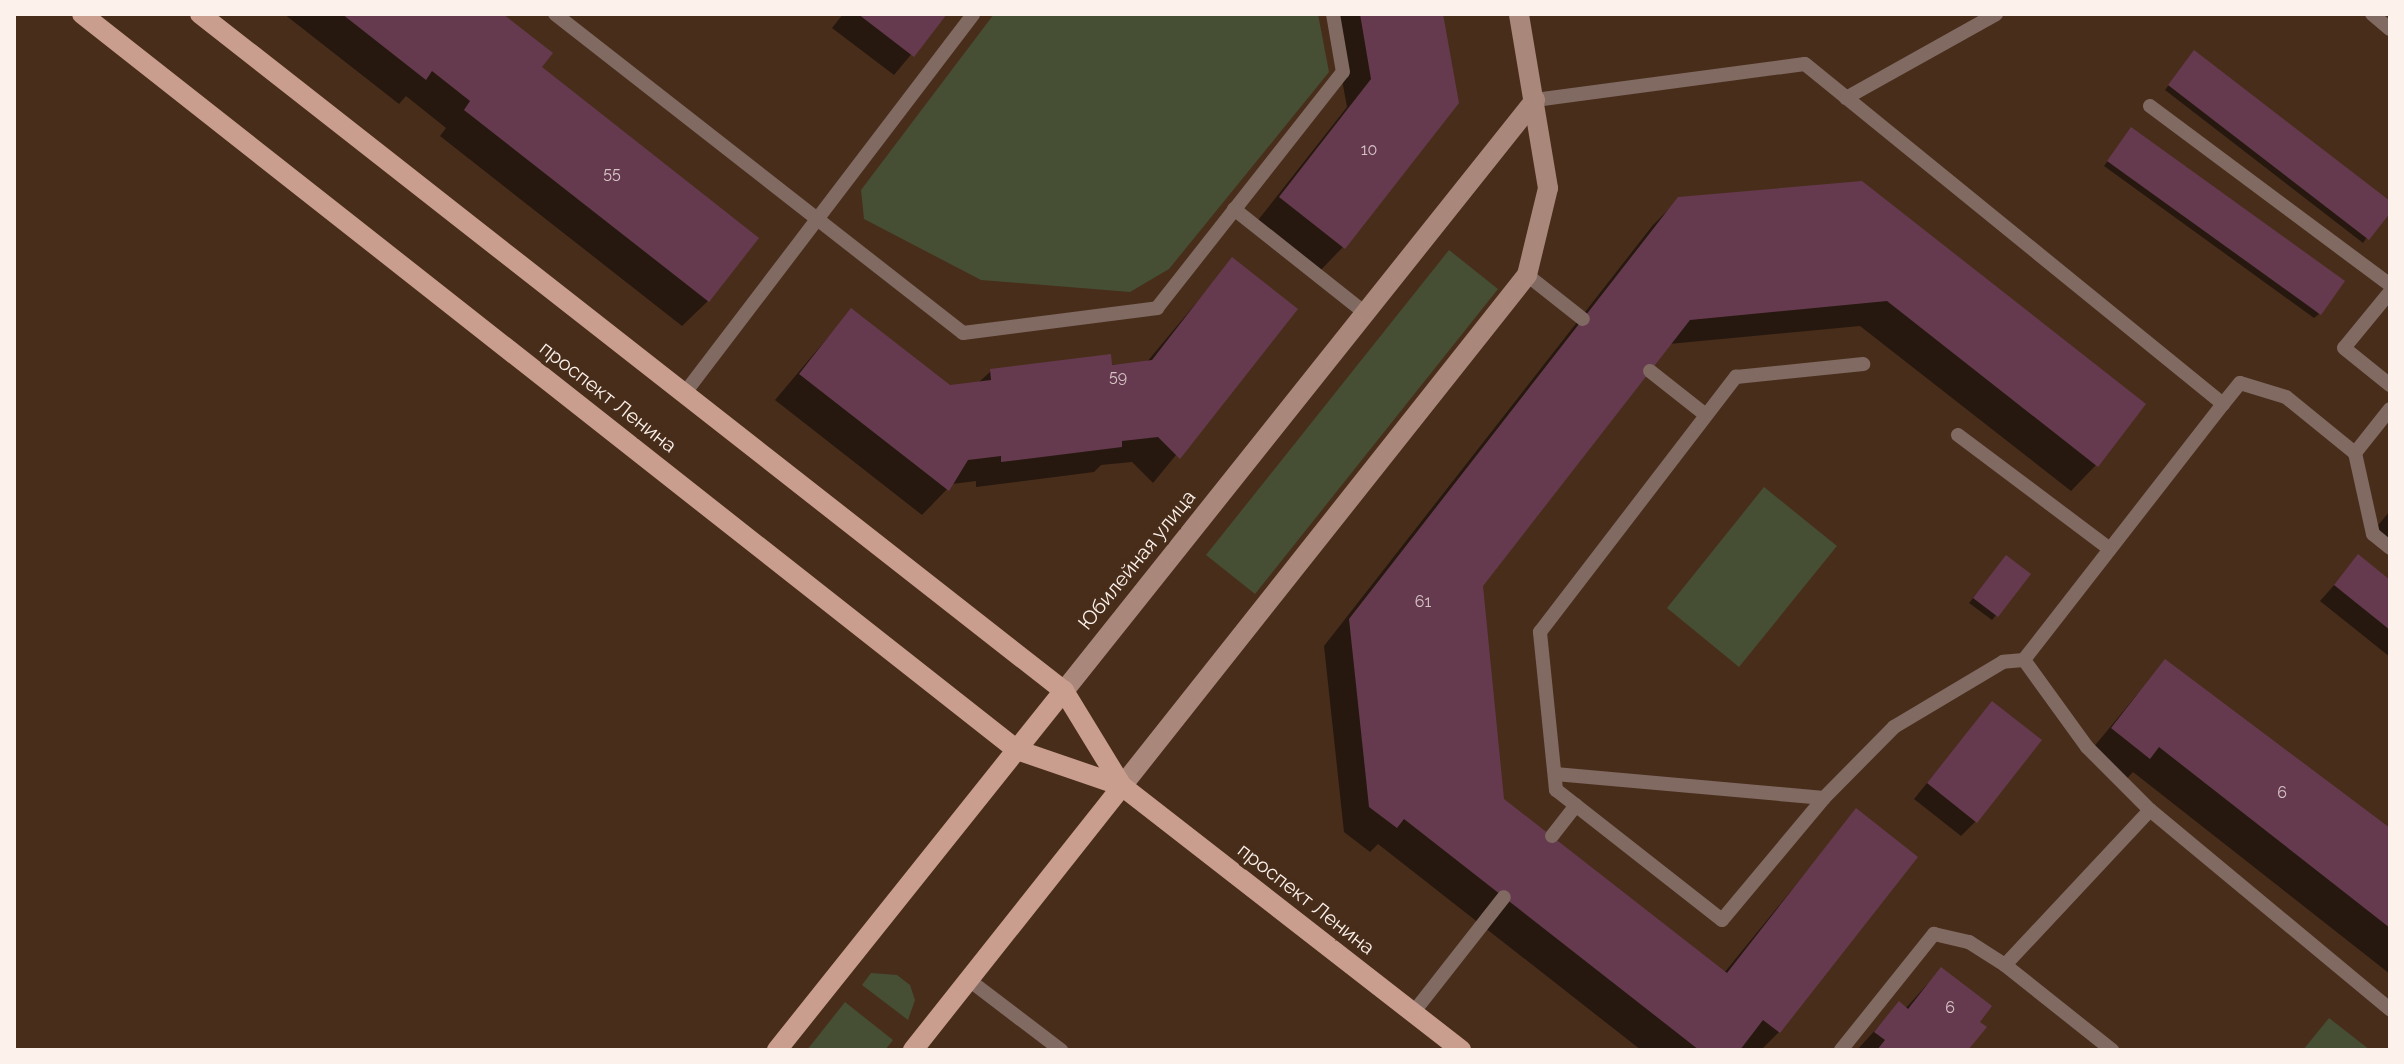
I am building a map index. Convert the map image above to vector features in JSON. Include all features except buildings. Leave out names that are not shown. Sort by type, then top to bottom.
[{"type":"main road","name":"проспект Ленина","points":[[82,14],[1017,750],[1122,786],[1461,1050]]},
{"type":"main road","name":"проспект Ленина","points":[[200,14],[1064,691],[1122,786]]},
{"type":"main road","name":"Юбилейная улица","points":[[777,1050],[1064,691]]},
{"type":"main road","points":[[913,1050],[1122,786]]},
{"type":"street","points":[[1122,786],[1527,275],[1548,188],[1519,14]]},
{"type":"street","name":"Юбилейная улица","points":[[1064,691],[1535,100]]},
{"type":"lane","points":[[555,14],[963,333],[1157,308],[1343,72],[1333,14]]},
{"type":"lane","points":[[684,394],[973,14]]},
{"type":"lane","points":[[1846,98],[1996,14]]},
{"type":"lane","points":[[2372,14],[2390,29]]},
{"type":"lane","points":[[1535,100],[1805,64],[2223,404]]},
{"type":"lane","points":[[2150,106],[2390,285]]},
{"type":"lane","points":[[1234,209],[1365,313]]},
{"type":"lane","points":[[1527,275],[1583,319]]},
{"type":"lane","points":[[2390,292],[2344,348],[2390,385]]},
{"type":"lane","points":[[1863,364],[1736,377],[1540,632],[1556,790],[1722,920],[1824,798],[1894,727],[2003,662],[2024,660],[2240,383],[2286,397],[2355,453],[2373,534],[2390,548]]},
{"type":"lane","points":[[1650,371],[1706,415]]},
{"type":"lane","points":[[2355,453],[2390,409]]},
{"type":"lane","points":[[1958,435],[2110,549]]},
{"type":"lane","points":[[2024,660],[2087,747],[2150,810],[2390,1009]]},
{"type":"lane","points":[[1555,774],[1824,798]]},
{"type":"lane","points":[[1552,836],[1576,805]]},
{"type":"lane","points":[[2005,965],[2150,810]]},
{"type":"lane","points":[[1413,1013],[1504,897]]},
{"type":"lane","points":[[1841,1050],[1934,934],[1969,942],[2005,965],[2112,1050]]},
{"type":"lane","points":[[969,980],[1061,1050]]},
{"type":"green space","points":[[994,14],[1318,14],[1329,72],[1169,269],[1130,292],[981,280],[864,219],[861,190]]},
{"type":"green space","points":[[1449,250],[1498,289],[1255,594],[1206,555]]},
{"type":"green space","points":[[1764,487],[1837,546],[1739,667],[1667,608]]},
{"type":"green space","points":[[871,973],[897,975],[910,985],[915,1000],[908,1020],[862,985]]},
{"type":"green space","points":[[845,1002],[893,1040],[885,1050],[807,1050]]},
{"type":"green space","points":[[2329,1018],[2370,1050],[2303,1050]]}]
